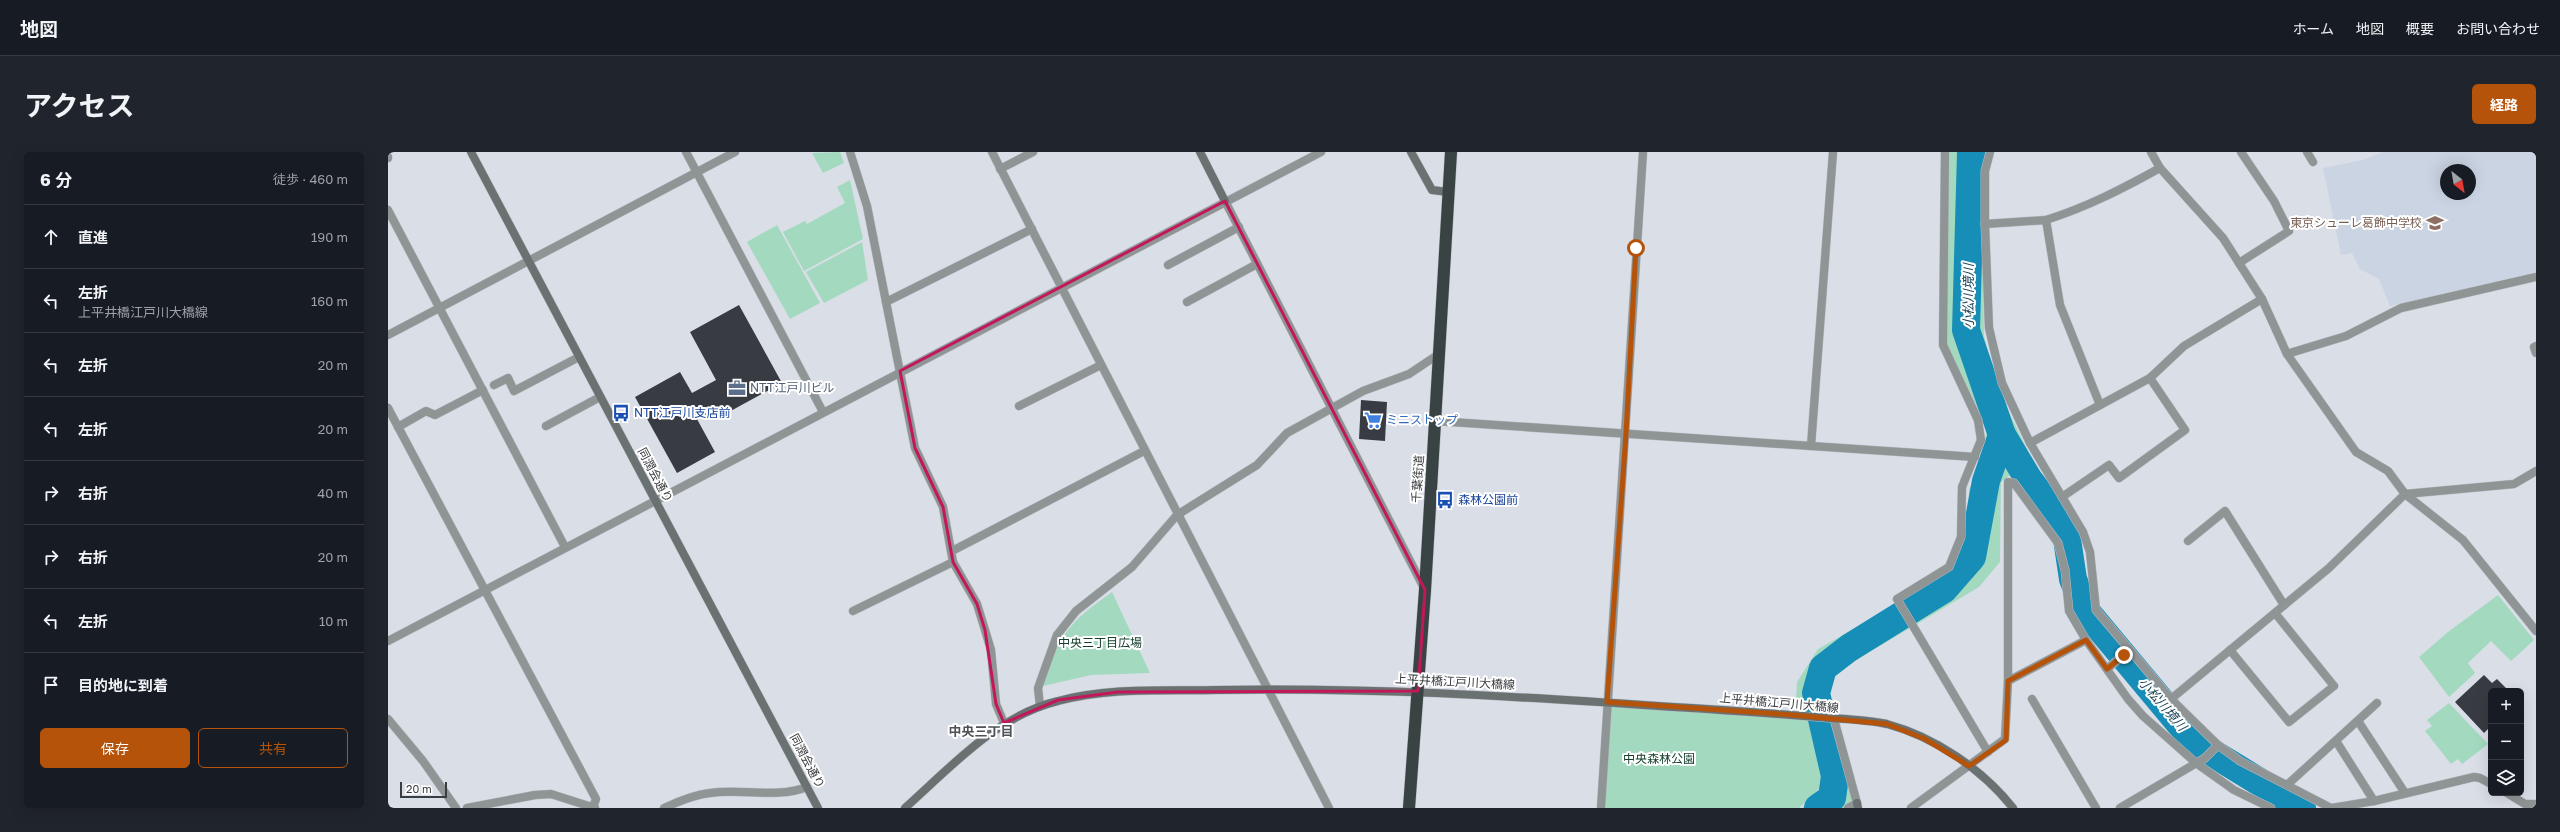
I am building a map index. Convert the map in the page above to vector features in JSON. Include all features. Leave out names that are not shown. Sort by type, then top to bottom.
[{"type":"highway","name":"千葉街道","points":[[1409,808],[1436,421],[1451,152]]},
{"type":"street","name":"同潤会通り","points":[[472,152],[818,808]]},
{"type":"street","points":[[686,152],[823,412]]},
{"type":"street","points":[[388,335],[735,152]]},
{"type":"street","points":[[850,152],[867,206],[915,448],[943,507],[953,562],[977,604],[991,650],[996,704],[1004,724]]},
{"type":"street","points":[[992,152],[1062,287],[1177,516],[1329,808]]},
{"type":"street","points":[[1000,169],[1033,152]]},
{"type":"street","points":[[1200,152],[1330,408],[1425,590]]},
{"type":"street","points":[[388,641],[900,371],[1321,152]]},
{"type":"street","points":[[1411,152],[1432,190],[1448,192]]},
{"type":"street","points":[[1601,808],[1643,152]]},
{"type":"street","points":[[1811,446],[1833,152]]},
{"type":"street","points":[[1944,152],[1944,345],[1978,420],[1981,440],[1962,487],[1961,537],[1950,567],[1897,599],[1988,752]]},
{"type":"street","points":[[1990,152],[1985,171],[1985,224],[1989,328],[2002,383],[2030,443],[2083,532],[2090,552],[2096,610],[2126,652],[2218,745],[2240,761],[2332,808],[2374,802],[2405,793],[2474,777],[2480,778],[2488,782]]},
{"type":"street","points":[[2151,152],[2160,168],[2223,238],[2262,299],[2287,354],[2356,452],[2388,471],[2405,494],[2463,540],[2536,631]]},
{"type":"street","points":[[2239,263],[2289,231],[2267,189],[2240,152]]},
{"type":"street","points":[[2307,152],[2313,162]]},
{"type":"street","points":[[1985,224],[2046,220],[2078,210],[2110,196],[2160,168]]},
{"type":"street","points":[[388,210],[566,547]]},
{"type":"street","points":[[2046,220],[2060,305],[2100,405]]},
{"type":"street","points":[[1168,265],[1239,227]]},
{"type":"street","points":[[886,302],[1032,229]]},
{"type":"street","points":[[1187,302],[1257,264]]},
{"type":"street","points":[[2287,354],[2346,336],[2401,308],[2536,276]]},
{"type":"street","points":[[2030,443],[2150,378],[2184,346],[2262,299]]},
{"type":"street","points":[[2536,346],[2534,347],[2536,353]]},
{"type":"street","points":[[1040,706],[1038,688],[1057,635],[1076,611],[1132,567],[1177,516],[1257,466],[1287,433],[1363,391],[1404,376],[1439,354]]},
{"type":"street","points":[[494,385],[508,378],[514,391],[579,357]]},
{"type":"street","points":[[1019,406],[1101,365]]},
{"type":"street","points":[[2062,497],[2109,465],[2119,478],[2185,430],[2150,378]]},
{"type":"street","points":[[398,427],[426,411],[435,415],[483,390]]},
{"type":"street","points":[[546,426],[600,397]]},
{"type":"street","points":[[388,408],[596,799],[594,808],[551,794],[467,808]]},
{"type":"street","points":[[1436,421],[1975,457]]},
{"type":"street","points":[[952,551],[1144,451]]},
{"type":"street","points":[[2171,699],[2329,568],[2405,494],[2514,484],[2536,471]]},
{"type":"street","points":[[1910,808],[2006,740],[2008,681],[2008,482],[2014,483],[2058,543],[2065,570],[2069,611],[2086,640],[2143,716],[2196,763],[2234,790],[2271,808]]},
{"type":"street","points":[[2188,540],[2225,511],[2284,605]]},
{"type":"street","points":[[853,611],[953,562]]},
{"type":"street","points":[[2230,650],[2289,722],[2334,686],[2275,613]]},
{"type":"street","points":[[2008,681],[2086,640]]},
{"type":"street","points":[[2107,669],[2126,652]]},
{"type":"street","name":"上平井橋江戸川大橋線","points":[[905,808],[984,737],[1004,724],[1040,706],[1088,694],[1268,689],[1418,691],[1607,702],[1831,718],[1887,724],[1925,739],[1969,766],[1988,781],[2013,808]]},
{"type":"street","points":[[2032,699],[2096,808]]},
{"type":"street","points":[[2287,785],[2377,703]]},
{"type":"street","points":[[1831,718],[1857,806],[1848,808]]},
{"type":"street","points":[[388,719],[423,761],[456,808]]},
{"type":"street","points":[[2358,721],[2405,793]]},
{"type":"street","points":[[2336,741],[2374,802]]},
{"type":"street","points":[[2120,808],[2204,758],[2218,745]]},
{"type":"street","points":[[664,808],[683,799],[711,793],[793,793],[807,787]]},
{"type":"street","points":[[2512,796],[2525,804],[2536,804]]},
{"type":"highlighted area","points":[[1225,201],[1425,590],[1418,691],[1118,692],[1058,700],[1004,723],[996,704],[985,630],[977,604],[953,562],[943,507],[915,448],[900,371]]},
{"type":"shaded area","name":"東京シューレ葛飾中学校","points":[[2383,152],[2536,152],[2536,272],[2390,306],[2379,279],[2360,269],[2352,253],[2341,255],[2323,168],[2363,160]]},
{"type":"green space","points":[[840,152],[844,163],[823,173],[812,153]]},
{"type":"green space","name":"中央森林公園","points":[[1949,152],[1986,152],[1982,171],[1984,336],[1997,387],[2035,466],[2079,534],[2056,531],[2013,473],[2001,482],[2000,562],[1979,587],[1826,678],[1827,711],[1853,802],[1842,808],[1802,808],[1819,792],[1819,789],[1799,808],[1604,808],[1611,708],[1614,706],[1795,717],[1797,682],[1818,649],[1947,576],[1956,565],[1967,536],[1969,489],[1981,466],[1987,428],[1947,344]]},
{"type":"green space","points":[[850,180],[863,239],[804,271],[783,232],[805,221],[807,224],[845,203],[837,187]]},
{"type":"green space","points":[[777,225],[820,303],[790,319],[747,242]]},
{"type":"green space","points":[[862,242],[868,280],[824,303],[806,272]]},
{"type":"green space","name":"中央三丁目広場","points":[[1112,592],[1150,673],[1091,675],[1043,686],[1060,642],[1067,632],[1085,613]]},
{"type":"green space","points":[[2498,595],[2534,640],[2511,661],[2491,641],[2468,663],[2475,673],[2449,697],[2419,657],[2448,632]]},
{"type":"green space","points":[[2449,703],[2488,744],[2462,764],[2458,759],[2451,764],[2425,731],[2432,726],[2427,720]]},
{"type":"building","name":"NTT江戸川ビル","points":[[739,305],[782,383],[727,413],[723,406],[697,419],[715,452],[677,473],[635,397],[680,372],[692,393],[716,380],[690,332]]},
{"type":"building","points":[[1361,400],[1387,402],[1385,441],[1359,439]]},
{"type":"building","points":[[2484,675],[2492,683],[2497,679],[2506,688],[2488,688],[2488,729],[2484,733],[2455,702]]},
{"type":"waterway","name":"小松川境川","points":[[1971,152],[1966,330],[2002,435],[2029,480],[2065,526],[2073,579],[2085,610],[2196,743],[2302,808]]},
{"type":"waterway","name":"小松川境川","points":[[1818,808],[1832,798],[1835,776],[1816,693],[1823,668],[1849,648],[1944,589],[1972,557],[1986,481],[2002,435]]},
{"type":"place","name":"東京シューレ葛飾中学校","points":[[2435,223]]},
{"type":"place","name":"NTT江戸川ビル","points":[[737,388]]},
{"type":"place","name":"NTT江戸川支店前","points":[[621,413]]},
{"type":"place","name":"ミニストップ","points":[[1373,420]]},
{"type":"place","name":"森林公園前","points":[[1445,500]]},
{"type":"district","name":"中央三丁目","points":[[981,731]]},
{"type":"route","points":[[1636,248],[1626,434],[1607,702],[1793,715],[1887,724],[1925,739],[1946,750],[1969,766],[2006,740],[2008,681],[2086,640],[2107,669],[2124,655]]}]
